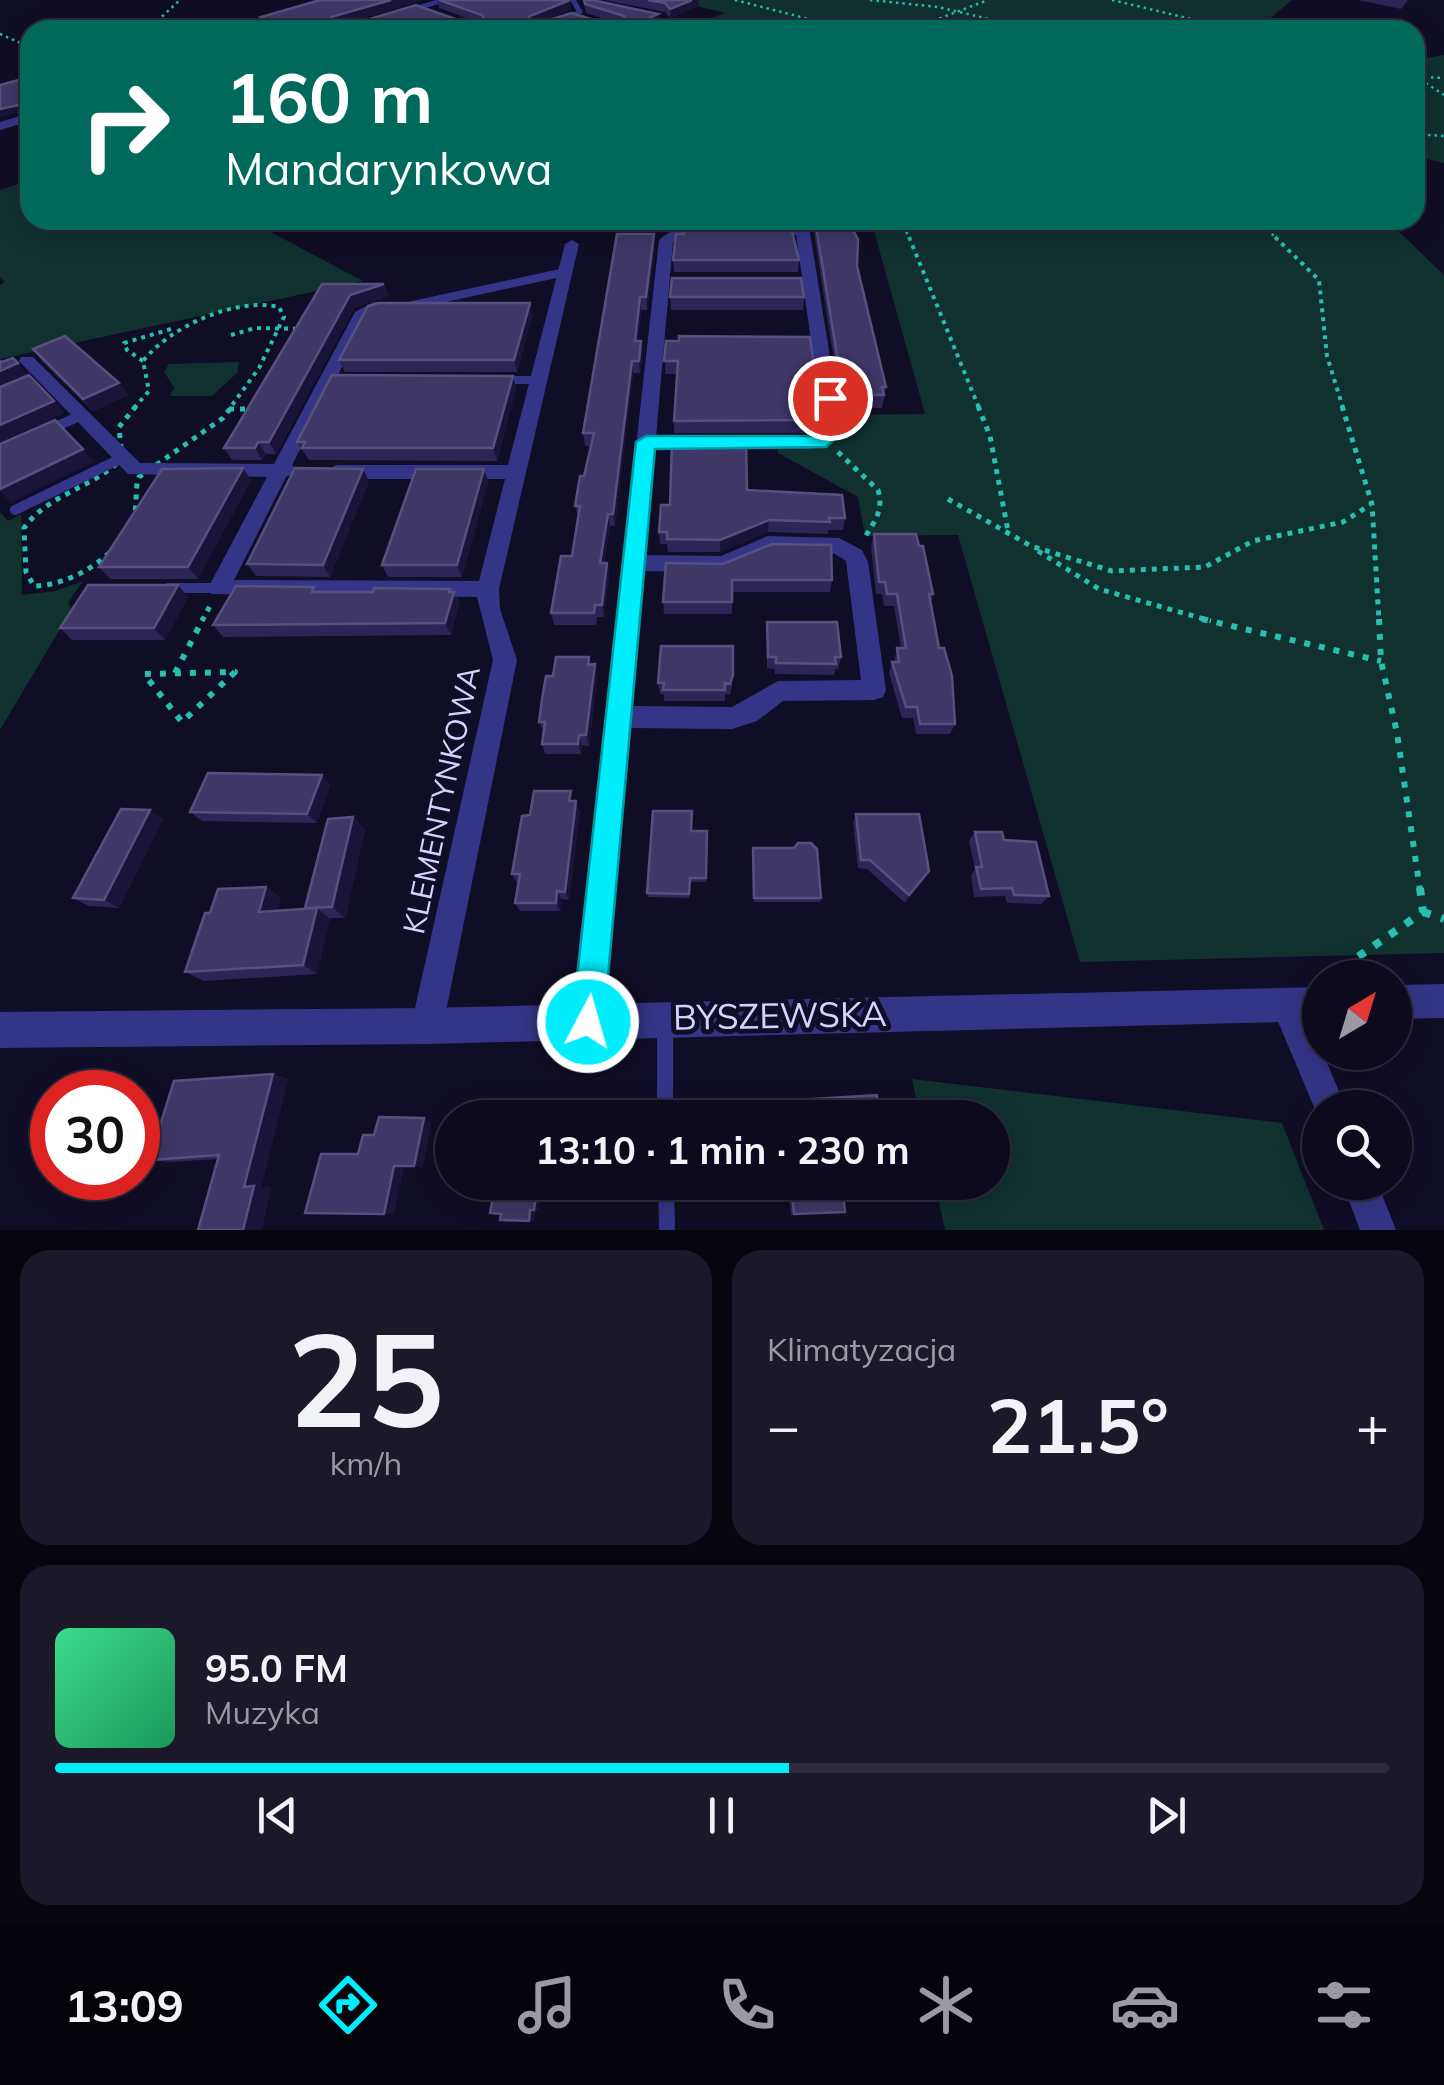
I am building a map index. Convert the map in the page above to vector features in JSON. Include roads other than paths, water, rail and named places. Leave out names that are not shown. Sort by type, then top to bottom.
[{"type":"street","points":[[380,20],[447,0]]},
{"type":"street","points":[[588,1022],[646,442],[665,340],[671,280],[666,240],[674,233],[729,230]]},
{"type":"street","points":[[646,442],[812,443],[829,437],[835,427],[811,340],[802,281],[802,230]]},
{"type":"street","name":"KLEMENTYNKOWA","points":[[427,1026],[505,660],[488,610],[488,588],[539,380],[547,306],[565,272],[572,244]]},
{"type":"street","points":[[488,588],[219,588],[280,472],[337,380],[354,329],[369,309],[497,297]]},
{"type":"street","points":[[27,361],[36,381],[135,468],[516,472]]},
{"type":"street","points":[[618,717],[732,718],[748,713],[778,691],[874,690],[858,562],[839,546],[768,544],[723,564],[634,564]]},
{"type":"street","points":[[1412,1002],[1444,1001]]},
{"type":"street","name":"BYSZEWSKA","points":[[0,1030],[427,1026],[1302,1004]]},
{"type":"street","points":[[1366,1200],[1378,1230]]},
{"type":"lane","points":[[557,20],[580,12],[573,0]]},
{"type":"lane","points":[[574,16],[590,20]]},
{"type":"lane","points":[[497,297],[565,272]]},
{"type":"lane","points":[[481,380],[539,380]]},
{"type":"lane","points":[[32,438],[80,416]]},
{"type":"lane","points":[[15,510],[122,458]]},
{"type":"lane","points":[[148,588],[219,588]]},
{"type":"lane","points":[[665,1100],[666,1018]]},
{"type":"lane","points":[[666,1200],[667,1230]]}]
